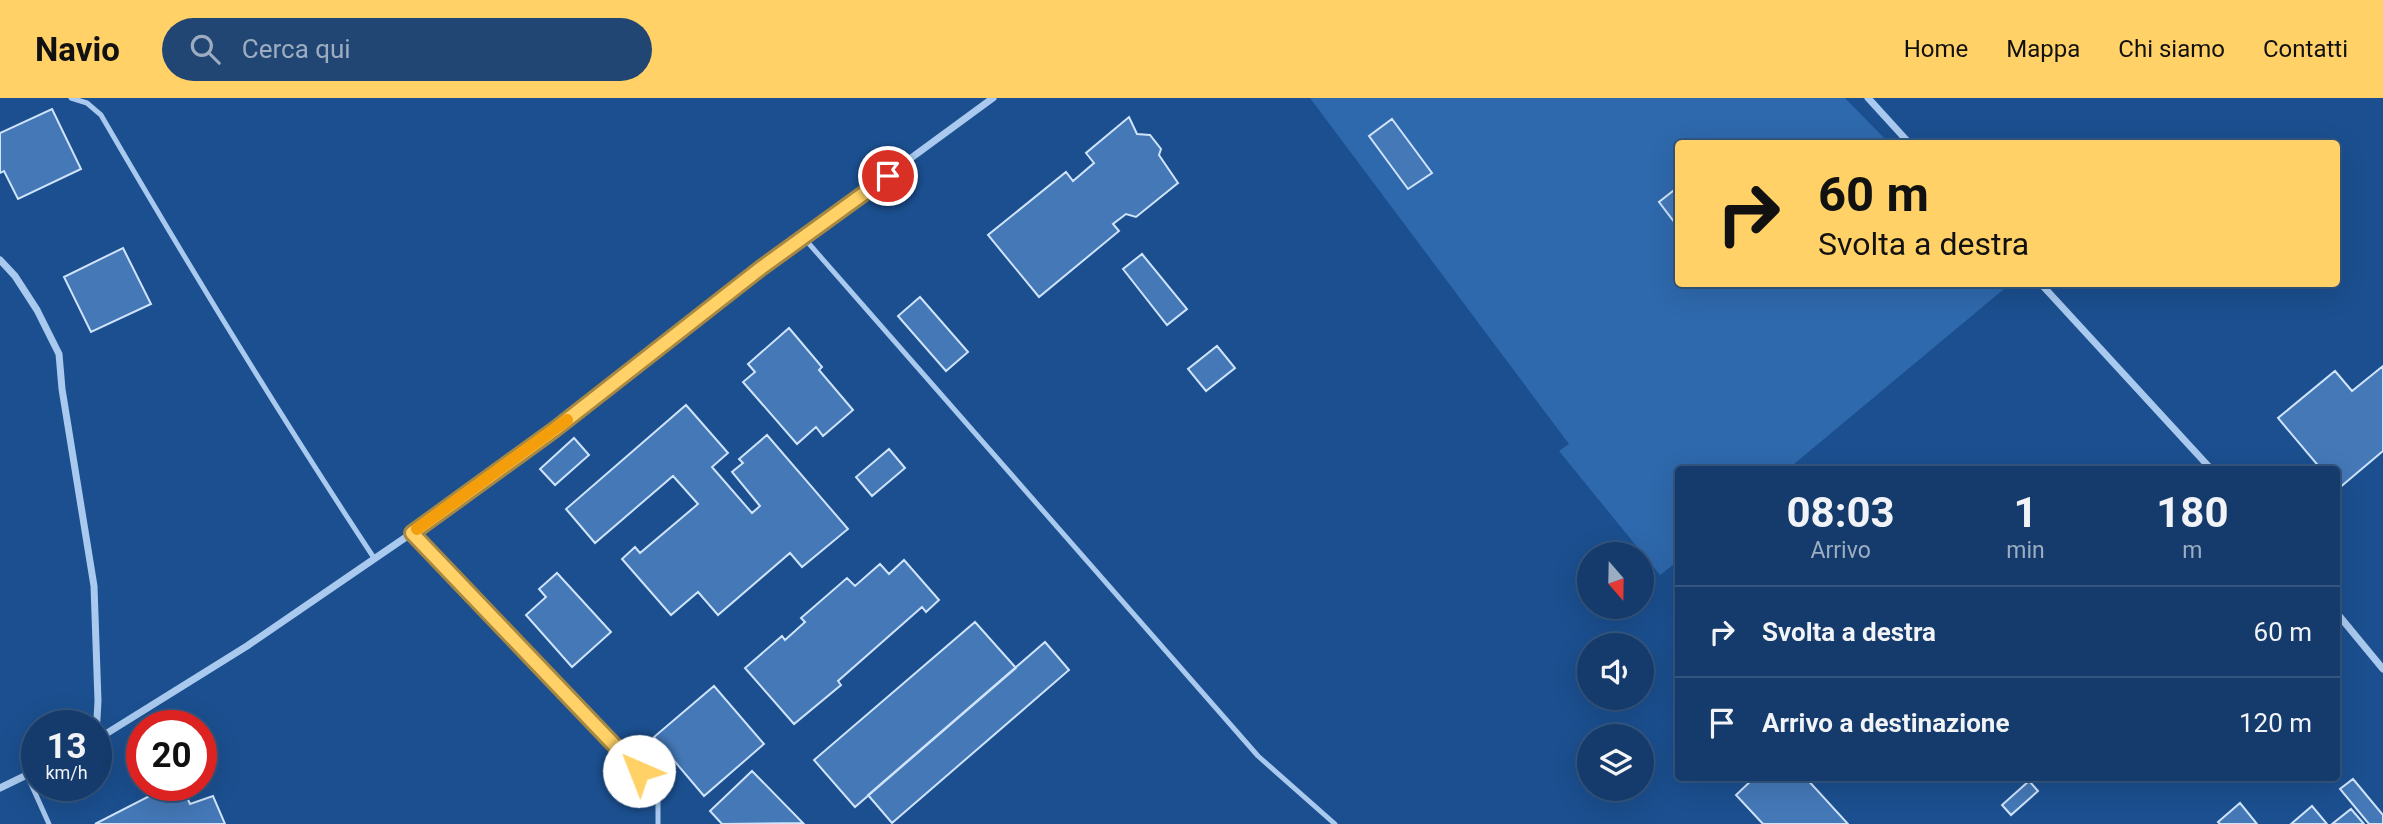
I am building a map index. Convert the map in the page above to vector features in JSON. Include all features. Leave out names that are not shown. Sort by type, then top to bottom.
[{"type":"street","points":[[112,728],[247,646],[412,533],[554,430],[761,268],[993,98]]},
{"type":"street","points":[[1868,98],[1906,140]]},
{"type":"street","points":[[0,260],[30,298],[59,354],[62,389],[94,586],[98,710]]},
{"type":"street","points":[[2044,287],[2208,466]]},
{"type":"street","points":[[2340,617],[2383,669]]},
{"type":"street","points":[[0,788],[21,778]]},
{"type":"lane","points":[[71,98],[87,103],[101,116],[217,310],[324,483],[374,558]]},
{"type":"lane","points":[[804,238],[1258,755],[1335,824]]},
{"type":"lane","points":[[412,533],[658,791],[658,824]]},
{"type":"lane","points":[[39,801],[50,824]]},
{"type":"shaded area","points":[[1310,98],[1845,98],[1886,140],[1675,140],[1675,287],[2006,287],[1792,466],[1675,466],[1675,563],[1660,575],[1654,568],[1654,542],[1633,542],[1559,451],[1569,444]]},
{"type":"building","points":[[52,109],[81,169],[18,199],[4,171],[0,173],[0,133]]},
{"type":"building","points":[[1129,117],[1137,134],[1150,135],[1161,149],[1159,155],[1178,183],[1136,217],[1126,214],[1113,224],[1119,231],[1039,297],[988,235],[1066,172],[1073,181],[1094,163],[1086,153]]},
{"type":"building","points":[[1392,119],[1432,173],[1408,189],[1369,136]]},
{"type":"building","points":[[1675,189],[1675,223],[1659,202]]},
{"type":"building","points":[[123,248],[151,304],[91,332],[64,277]]},
{"type":"building","points":[[1142,254],[1187,309],[1167,325],[1123,269]]},
{"type":"building","points":[[920,297],[968,352],[946,371],[898,316]]},
{"type":"building","points":[[789,328],[822,367],[819,370],[853,410],[823,436],[816,427],[797,444],[743,382],[755,372],[748,364]]},
{"type":"building","points":[[1217,346],[1235,368],[1206,391],[1188,369]]},
{"type":"building","points":[[2383,366],[2383,451],[2340,487],[2340,466],[2318,466],[2278,418],[2335,371],[2352,391]]},
{"type":"building","points":[[686,405],[728,453],[712,467],[752,513],[760,506],[732,472],[743,463],[739,459],[767,435],[848,529],[802,567],[790,553],[718,615],[698,592],[671,615],[622,559],[635,547],[640,553],[698,504],[673,476],[595,543],[566,509]]},
{"type":"building","points":[[574,438],[589,455],[555,485],[540,469]]},
{"type":"building","points":[[889,449],[905,468],[872,496],[856,477]]},
{"type":"building","points":[[904,560],[939,600],[926,612],[922,607],[838,681],[841,685],[794,724],[745,668],[782,636],[785,640],[805,622],[801,618],[847,578],[855,586],[880,564],[889,574]]},
{"type":"building","points":[[557,573],[611,632],[572,667],[526,615],[546,597],[539,589]]},
{"type":"building","points":[[975,622],[1016,668],[855,807],[814,760]]},
{"type":"building","points":[[1045,642],[1069,670],[892,823],[868,795]]},
{"type":"building","points":[[714,686],[764,744],[704,796],[654,737]]},
{"type":"building","points":[[752,771],[803,823],[722,824],[710,811]]},
{"type":"building","points":[[2353,779],[2383,815],[2383,824],[2369,824],[2340,789]]},
{"type":"building","points":[[1751,781],[1809,781],[1848,824],[1763,824],[1736,795]]},
{"type":"building","points":[[2029,781],[2038,791],[2011,815],[2002,805]]},
{"type":"building","points":[[140,801],[189,801],[190,804],[215,801],[225,824],[95,824]]},
{"type":"building","points":[[2240,803],[2257,824],[2218,822]]},
{"type":"building","points":[[2312,806],[2327,824],[2291,824]]},
{"type":"building","points":[[2351,809],[2364,824],[2332,824]]},
{"type":"slow traffic","points":[[417,529],[567,420]]},
{"type":"route","points":[[639,771],[412,533],[554,430],[761,268],[888,176]]}]
